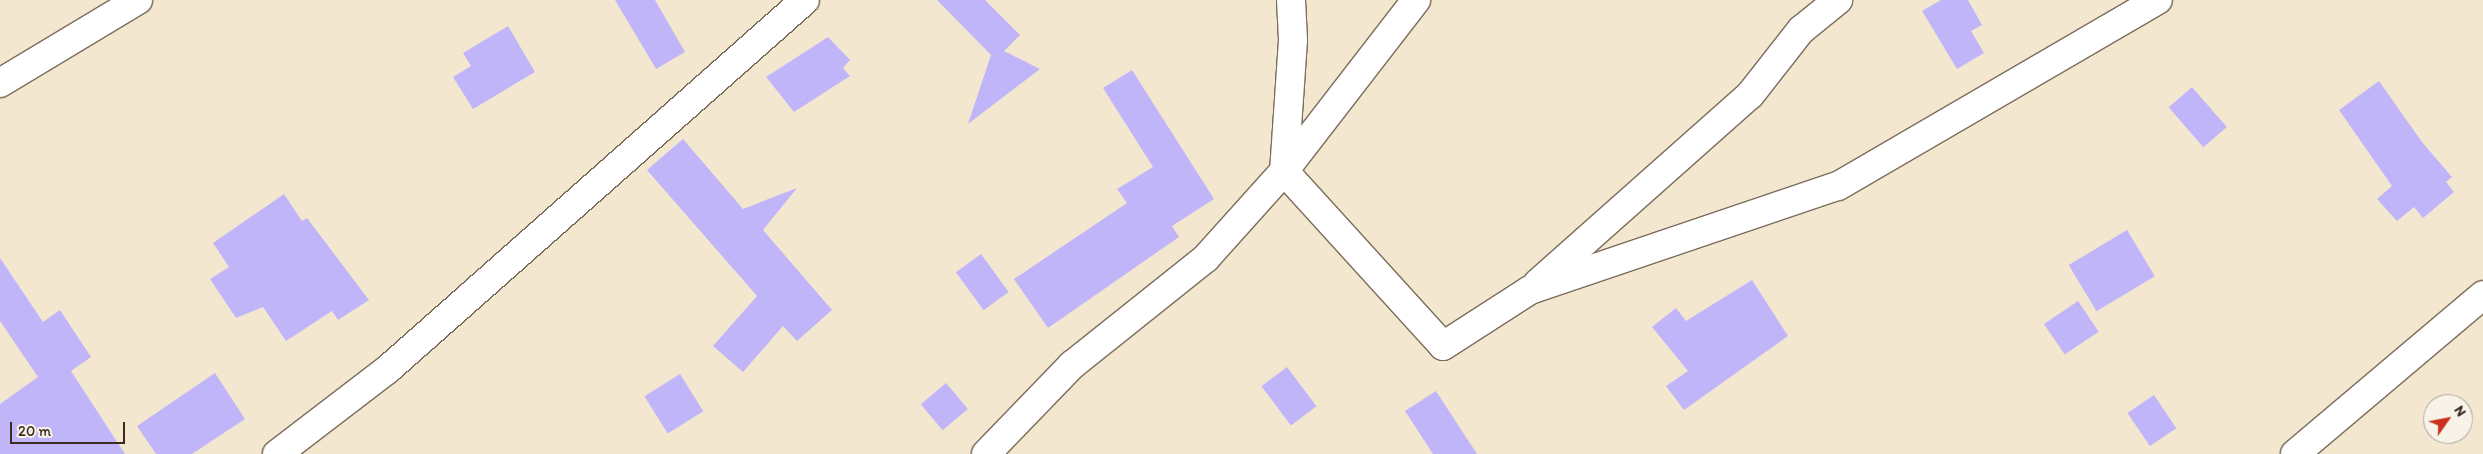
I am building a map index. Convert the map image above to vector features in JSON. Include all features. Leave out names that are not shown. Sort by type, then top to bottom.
[{"type":"street","points":[[0,83],[138,0]]},
{"type":"street","points":[[278,454],[387,370],[805,0]]},
{"type":"street","points":[[1291,0],[1293,40],[1284,171],[1443,346],[1530,290],[1750,95],[1801,30],[1838,0]]},
{"type":"street","points":[[986,454],[1072,365],[1206,258],[1284,171],[1416,0]]},
{"type":"street","points":[[1530,290],[1838,186],[2158,0]]},
{"type":"street","points":[[2295,454],[2483,295]]},
{"type":"building","points":[[615,0],[655,0],[685,52],[656,69]]},
{"type":"building","points":[[937,0],[985,0],[1020,35],[1004,51],[1040,69],[968,124],[991,55]]},
{"type":"building","points":[[1941,0],[1968,0],[1982,25],[1971,31],[1984,53],[1957,69],[1922,11]]},
{"type":"building","points":[[508,26],[535,72],[473,109],[453,77],[471,66],[463,53]]},
{"type":"building","points":[[828,37],[850,60],[843,68],[850,76],[794,112],[766,77]]},
{"type":"building","points":[[1132,70],[1214,199],[1172,226],[1179,237],[1048,328],[1014,279],[1127,203],[1117,189],[1153,167],[1103,88]]},
{"type":"building","points":[[2379,81],[2422,142],[2452,177],[2446,182],[2454,192],[2423,218],[2414,207],[2397,221],[2377,199],[2392,186],[2339,110]]},
{"type":"building","points":[[2192,87],[2227,127],[2203,147],[2169,107]]},
{"type":"building","points":[[683,139],[743,209],[797,188],[763,230],[832,310],[797,341],[783,326],[743,372],[713,346],[757,296],[647,170]]},
{"type":"building","points":[[284,194],[302,221],[307,218],[369,300],[338,320],[332,311],[286,341],[263,307],[236,318],[210,279],[229,267],[213,243]]},
{"type":"building","points":[[2127,230],[2155,276],[2097,311],[2069,265]]},
{"type":"building","points":[[981,254],[1009,292],[984,310],[956,272]]},
{"type":"building","points":[[0,258],[43,322],[60,310],[91,357],[71,371],[125,454],[0,454],[0,404],[38,377],[0,321]]},
{"type":"building","points":[[1752,280],[1788,336],[1684,410],[1666,386],[1688,371],[1652,327],[1676,308],[1686,321]]},
{"type":"building","points":[[2078,301],[2099,332],[2065,355],[2044,324]]},
{"type":"building","points":[[1287,367],[1316,406],[1291,425],[1261,386]]},
{"type":"building","points":[[215,373],[245,419],[192,454],[156,454],[137,426]]},
{"type":"building","points":[[680,374],[703,411],[668,434],[644,396]]},
{"type":"building","points":[[946,383],[968,409],[943,430],[921,404]]},
{"type":"building","points":[[1436,391],[1477,454],[1433,454],[1405,411]]},
{"type":"building","points":[[2154,395],[2176,428],[2150,446],[2127,413]]}]
